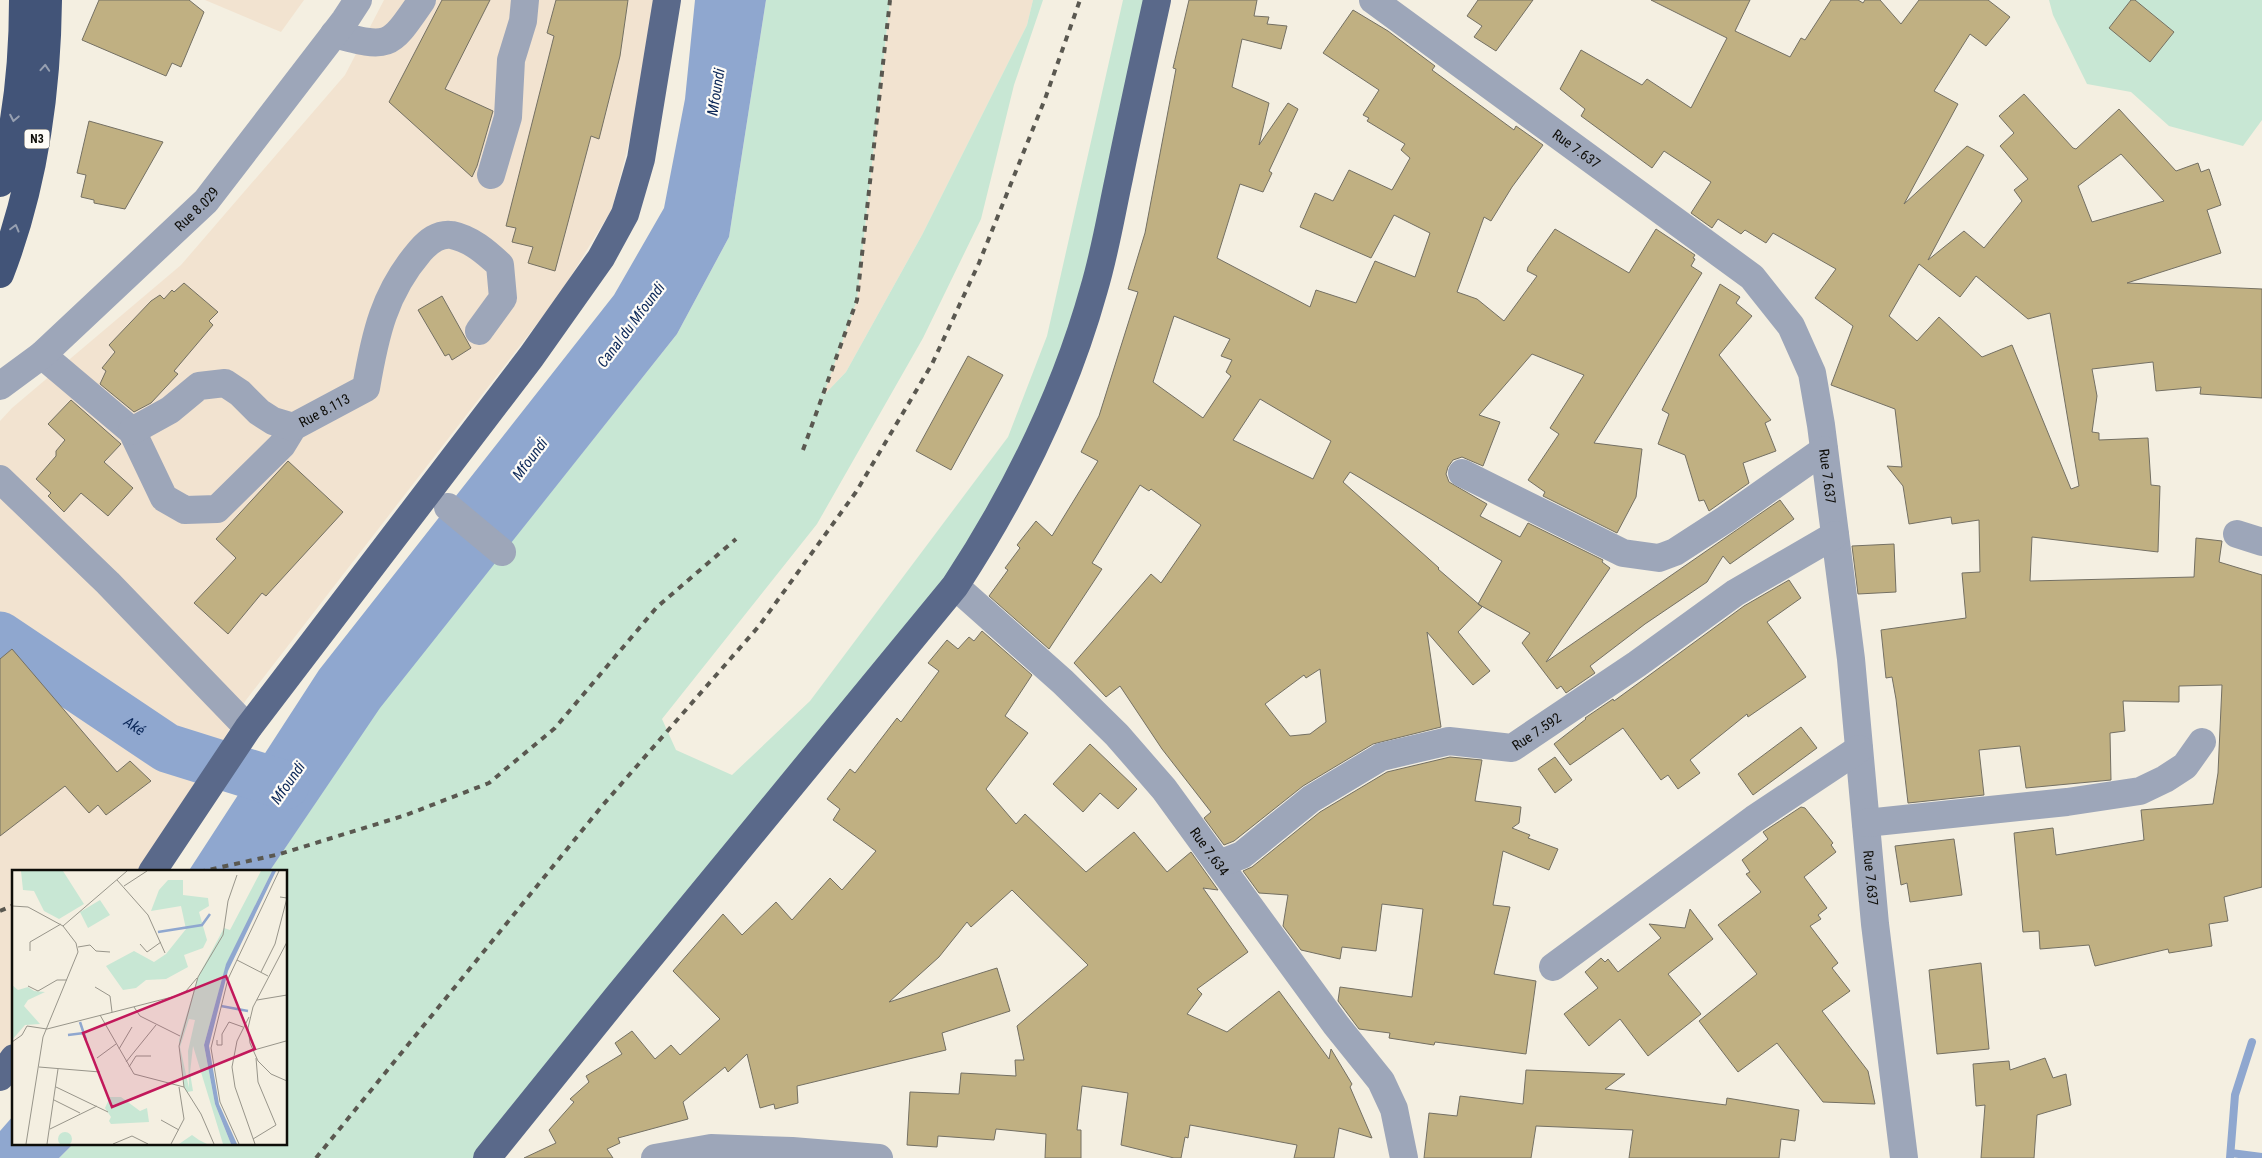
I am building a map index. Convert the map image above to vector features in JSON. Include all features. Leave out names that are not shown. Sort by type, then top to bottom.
[{"type":"highway","name":"N3","points":[[0,183],[17,104],[24,0]]},
{"type":"highway","name":"N3","points":[[0,274],[10,249],[34,160],[42,104],[48,0]]},
{"type":"main road","points":[[153,870],[248,728],[531,357],[601,258],[625,214],[641,159],[667,0]]},
{"type":"main road","points":[[487,1158],[955,586],[984,542],[1053,403],[1080,337],[1095,288],[1108,233],[1156,0]]},
{"type":"main road","points":[[0,1076],[12,1061]]},
{"type":"street","name":"Rue 8.029","points":[[0,386],[42,355],[206,201],[358,0]]},
{"type":"street","points":[[334,34],[372,44],[384,43],[401,30],[422,0]]},
{"type":"street","points":[[491,175],[508,117],[511,60],[523,21],[525,0]]},
{"type":"street","name":"Rue 7.637","points":[[1373,0],[1752,277],[1791,326],[1812,373],[1824,450],[1859,749],[1875,924],[1904,1158]]},
{"type":"street","name":"Rue 8.113","points":[[42,355],[132,431],[164,498],[185,510],[217,509],[282,445],[293,427],[366,388],[374,343],[382,314],[402,272],[430,239],[451,235],[478,246],[500,265],[503,298],[479,331]]},
{"type":"street","points":[[132,431],[170,410],[199,386],[225,383],[240,393],[259,412],[273,421],[293,427]]},
{"type":"street","points":[[1462,474],[1623,553],[1658,558],[1675,552],[1726,519],[1824,450]]},
{"type":"street","points":[[0,479],[108,583],[248,728]]},
{"type":"street","points":[[448,507],[502,552]]},
{"type":"street","name":"Rue 7.592","points":[[1219,864],[1242,855],[1311,800],[1381,757],[1448,741],[1512,748],[1637,664],[1735,593],[1835,535]]},
{"type":"street","name":"Rue 7.634","points":[[955,586],[1063,682],[1117,735],[1164,789],[1336,1025],[1381,1081],[1394,1109],[1404,1158]]},
{"type":"street","points":[[1866,823],[2077,801],[2140,791],[2165,779],[2185,766],[2202,742]]},
{"type":"street","points":[[1553,967],[1754,819],[1859,749]]},
{"type":"street","points":[[655,1158],[711,1148],[792,1151],[879,1158]]},
{"type":"shaded area","points":[[205,0],[304,0],[281,32]]},
{"type":"shaded area","points":[[384,0],[658,0],[637,111],[612,209],[560,294],[246,700],[183,811],[142,870],[12,870],[12,1052],[0,1067],[0,421],[12,408],[181,265],[345,75]]},
{"type":"shaded area","points":[[890,0],[1033,0],[1027,25],[922,235],[846,372],[822,397],[857,300]]},
{"type":"green space","points":[[766,0],[890,0],[857,300],[823,396],[846,372],[922,235],[1027,25],[1033,0],[1043,0],[1014,85],[981,219],[923,338],[817,524],[662,719],[676,750],[732,775],[810,701],[1008,437],[1047,336],[1123,0],[1157,0],[1108,233],[984,542],[487,1158],[59,1158],[71,1146],[288,1146],[288,870],[270,870],[379,708],[677,334],[729,237]]},
{"type":"green space","points":[[2049,0],[2262,0],[2262,120],[2243,146],[2169,126],[2131,92],[2087,84],[2053,15]]},
{"type":"water","points":[[695,0],[766,0],[729,237],[677,334],[380,708],[270,870],[189,870],[319,670],[614,295],[664,208],[685,99]]},
{"type":"water","points":[[12,1117],[12,1146],[71,1146],[59,1158],[0,1158],[0,1131]]},
{"type":"building","points":[[99,0],[189,0],[204,12],[181,67],[172,63],[166,76],[82,40]]},
{"type":"building","points":[[442,0],[490,0],[445,89],[493,111],[472,177],[389,102]]},
{"type":"building","points":[[556,0],[628,0],[620,56],[599,139],[591,136],[555,271],[528,263],[533,247],[512,242],[516,228],[506,226],[554,36],[547,33]]},
{"type":"building","points":[[1189,0],[1257,0],[1254,16],[1269,17],[1267,24],[1287,26],[1281,49],[1242,39],[1232,87],[1269,103],[1259,145],[1288,103],[1298,109],[1269,171],[1272,173],[1263,192],[1240,184],[1217,258],[1310,307],[1316,290],[1356,303],[1375,261],[1415,277],[1430,233],[1394,215],[1371,258],[1300,227],[1315,193],[1333,201],[1349,170],[1392,190],[1410,158],[1401,150],[1405,144],[1367,121],[1369,118],[1363,115],[1379,90],[1323,53],[1353,10],[1388,31],[1435,66],[1432,70],[1514,130],[1516,126],[1543,145],[1512,187],[1491,221],[1484,217],[1457,292],[1477,299],[1504,321],[1537,276],[1527,271],[1528,267],[1555,229],[1629,273],[1656,229],[1695,255],[1691,266],[1702,273],[1594,443],[1642,449],[1636,497],[1617,533],[1543,496],[1545,492],[1528,480],[1559,434],[1550,428],[1584,375],[1532,354],[1479,415],[1500,422],[1483,466],[1462,457],[1453,460],[1448,467],[1446,474],[1449,482],[1487,504],[1480,516],[1520,537],[1528,523],[1603,560],[1602,562],[1610,568],[1546,662],[1780,500],[1794,519],[1730,564],[1723,556],[1707,582],[1645,624],[1590,666],[1595,673],[1566,693],[1561,686],[1557,689],[1522,643],[1530,633],[1479,605],[1482,607],[1458,632],[1490,671],[1473,685],[1427,632],[1441,727],[1373,744],[1303,786],[1234,841],[1224,845],[1204,818],[1211,812],[1162,749],[1120,686],[1106,697],[1074,663],[1151,574],[1161,583],[1201,525],[1151,489],[1149,491],[1140,485],[1092,563],[1102,569],[1049,649],[989,596],[1008,570],[1005,568],[1020,548],[1017,545],[1036,521],[1052,536],[1098,461],[1081,452],[1099,416],[1138,292],[1128,289],[1145,233],[1176,69],[1173,68]],"holes":[[[1174,316],[1230,339],[1221,356],[1232,360],[1226,372],[1231,376],[1203,418],[1153,382]],[[1260,399],[1331,441],[1313,479],[1233,440]],[[1350,472],[1502,561],[1478,604],[1343,482]],[[1320,669],[1326,722],[1310,734],[1290,736],[1265,704],[1304,675],[1306,678]]]},
{"type":"building","points":[[1478,0],[1533,0],[1496,51],[1474,37],[1482,26],[1467,16]]},
{"type":"building","points":[[1651,0],[1750,0],[1735,31],[1790,57],[1801,38],[1805,40],[1831,0],[1858,0],[1863,3],[1865,0],[1880,0],[1901,24],[1919,0],[1988,0],[2010,17],[1986,46],[1970,34],[1934,91],[1958,104],[1904,204],[1967,146],[1984,155],[1928,260],[1964,231],[1984,248],[2022,201],[2014,190],[2028,179],[2000,146],[2014,133],[1999,116],[2024,94],[2073,148],[2076,149],[2119,109],[2176,171],[2198,163],[2201,172],[2209,169],[2221,205],[2207,210],[2221,253],[2127,283],[2262,289],[2262,398],[2200,394],[2201,387],[2156,391],[2153,362],[2092,369],[2097,396],[2092,432],[2099,433],[2099,440],[2148,438],[2151,485],[2160,486],[2158,552],[2032,537],[2030,581],[2194,577],[2196,538],[2222,541],[2219,562],[2262,575],[2262,887],[2224,897],[2228,921],[2209,924],[2212,946],[2169,953],[2168,949],[2095,966],[2089,945],[2040,949],[2039,931],[2023,932],[2014,833],[2053,828],[2056,855],[2144,840],[2141,810],[2213,804],[2218,773],[2222,685],[2179,686],[2179,702],[2123,701],[2125,731],[2110,733],[2111,780],[2026,788],[2020,746],[1979,750],[1984,795],[1908,803],[1896,699],[1892,677],[1886,678],[1881,630],[1966,618],[1962,573],[1980,572],[1979,520],[1952,524],[1951,517],[1909,524],[1903,486],[1887,466],[1902,467],[1895,409],[1831,385],[1853,326],[1815,298],[1836,269],[1773,233],[1766,243],[1745,230],[1741,234],[1718,219],[1712,228],[1691,213],[1711,182],[1664,151],[1652,168],[1581,116],[1585,109],[1560,89],[1581,50],[1642,85],[1647,79],[1691,108],[1727,38]],"holes":[[[2121,154],[2164,201],[2092,222],[2078,186]],[[1919,264],[1960,297],[1976,276],[2028,319],[2050,313],[2079,486],[2071,489],[2012,345],[1982,357],[1939,317],[1917,341],[1889,316]]]},
{"type":"building","points":[[2131,0],[2135,0],[2174,32],[2150,62],[2109,28]]},
{"type":"building","points":[[89,121],[163,142],[125,209],[94,203],[94,200],[81,197],[86,175],[77,173]]},
{"type":"building","points":[[184,283],[218,312],[209,321],[213,325],[174,371],[178,374],[151,403],[134,412],[100,384],[106,371],[102,368],[115,352],[109,345],[151,301],[160,295],[164,299],[172,290],[174,292]]},
{"type":"building","points":[[1720,284],[1740,297],[1736,303],[1752,316],[1719,355],[1771,420],[1765,423],[1776,451],[1743,463],[1749,483],[1709,511],[1704,500],[1699,501],[1685,455],[1658,444],[1669,414],[1662,410]]},
{"type":"building","points":[[442,296],[471,348],[452,360],[449,354],[445,356],[418,310]]},
{"type":"building","points":[[968,356],[1003,375],[951,470],[916,451]]},
{"type":"building","points":[[71,400],[121,444],[104,462],[133,488],[108,516],[81,493],[64,512],[48,496],[51,493],[36,479],[56,456],[56,451],[65,440],[48,424]]},
{"type":"building","points":[[288,461],[343,512],[266,596],[262,593],[228,634],[194,603],[236,558],[216,539]]},
{"type":"building","points":[[1894,544],[1896,592],[1858,594],[1852,546]]},
{"type":"building","points":[[1789,580],[1801,598],[1767,622],[1806,677],[1748,717],[1747,714],[1690,760],[1700,773],[1678,789],[1668,775],[1661,780],[1623,728],[1570,765],[1554,744],[1585,718],[1613,699],[1614,701],[1744,606]]},
{"type":"building","points":[[982,631],[1032,675],[1005,716],[1028,733],[986,789],[1016,824],[1025,814],[1086,872],[1134,832],[1167,872],[1191,852],[1218,890],[1203,888],[1248,952],[1197,989],[1202,994],[1187,1014],[1227,1032],[1279,991],[1329,1059],[1331,1049],[1352,1084],[1350,1087],[1372,1138],[1339,1128],[1334,1158],[1294,1158],[1297,1145],[1190,1125],[1188,1138],[1185,1137],[1181,1158],[1174,1158],[1121,1145],[1128,1093],[1082,1086],[1077,1130],[1081,1130],[1081,1158],[1045,1158],[1046,1134],[996,1129],[994,1140],[938,1136],[937,1147],[907,1145],[910,1092],[959,1094],[961,1073],[1016,1076],[1015,1060],[1024,1060],[1017,1026],[1088,965],[1012,890],[971,927],[967,922],[939,957],[889,1002],[997,968],[1010,1011],[942,1033],[946,1050],[797,1086],[798,1103],[775,1109],[774,1104],[760,1108],[747,1054],[728,1072],[725,1067],[683,1102],[688,1119],[618,1138],[620,1143],[607,1149],[613,1158],[524,1158],[556,1143],[549,1130],[574,1102],[570,1099],[589,1082],[586,1076],[622,1054],[615,1043],[632,1031],[655,1059],[671,1045],[680,1055],[720,1019],[673,971],[723,914],[742,935],[776,902],[792,920],[830,878],[842,890],[876,851],[833,820],[840,809],[827,799],[850,769],[855,773],[897,718],[901,722],[939,671],[928,663],[947,640],[958,649],[969,637],[974,641]]},
{"type":"building","points":[[12,649],[117,772],[130,761],[151,781],[106,815],[98,805],[89,813],[65,786],[0,836],[0,659]]},
{"type":"building","points":[[1801,727],[1817,748],[1753,795],[1738,774]]},
{"type":"building","points":[[1090,744],[1137,789],[1118,809],[1100,793],[1083,812],[1053,784]]},
{"type":"building","points":[[1450,757],[1482,760],[1475,801],[1521,807],[1519,823],[1512,828],[1530,835],[1528,838],[1558,849],[1549,870],[1503,851],[1493,905],[1510,907],[1494,974],[1536,981],[1526,1054],[1435,1042],[1434,1045],[1389,1038],[1390,1033],[1359,1029],[1338,1001],[1340,987],[1412,997],[1423,909],[1382,904],[1376,951],[1342,947],[1340,959],[1301,950],[1283,926],[1288,895],[1259,893],[1243,871],[1252,867],[1320,812],[1387,772]]},
{"type":"building","points":[[1555,757],[1572,780],[1555,793],[1538,769]]},
{"type":"building","points":[[1801,807],[1805,808],[1833,843],[1831,845],[1836,852],[1804,877],[1827,908],[1818,915],[1821,919],[1810,926],[1838,963],[1832,968],[1850,991],[1822,1011],[1868,1071],[1875,1104],[1823,1102],[1777,1043],[1738,1072],[1699,1021],[1757,974],[1718,925],[1761,892],[1746,874],[1750,872],[1742,860],[1768,839],[1763,832]]},
{"type":"building","points":[[1954,839],[1962,895],[1910,902],[1907,883],[1901,885],[1895,846]]},
{"type":"building","points":[[1690,909],[1713,939],[1668,974],[1701,1014],[1648,1056],[1620,1019],[1589,1046],[1564,1014],[1598,988],[1585,972],[1601,958],[1605,962],[1608,959],[1618,972],[1661,938],[1649,924],[1685,928]]},
{"type":"building","points":[[1981,963],[1989,1049],[1937,1054],[1929,970]]},
{"type":"building","points":[[2045,1058],[2053,1078],[2066,1074],[2071,1105],[2037,1115],[2034,1158],[1981,1158],[1985,1105],[1976,1106],[1973,1064],[2009,1061],[2010,1070]]},
{"type":"building","points":[[1526,1070],[1625,1074],[1605,1089],[1726,1105],[1727,1098],[1799,1110],[1795,1141],[1781,1139],[1779,1158],[1629,1158],[1633,1130],[1536,1126],[1531,1158],[1424,1158],[1429,1113],[1457,1116],[1460,1096],[1523,1104]]},
{"type":"waterway","name":"Aké","points":[[0,636],[167,748],[285,785]]},
{"type":"waterway","points":[[2230,1158],[2235,1095],[2252,1042]]},
{"type":"waterway","points":[[2231,1153],[2262,1157]]},
{"type":"railway","points":[[803,450],[857,300],[890,0]]},
{"type":"railway","points":[[316,1158],[602,806],[759,626],[856,492],[932,364],[979,263],[1045,99],[1080,0]]},
{"type":"railway","points":[[208,870],[280,854],[406,815],[489,783],[555,728],[657,607],[736,539]]},
{"type":"railway","points":[[0,911],[12,906]]},
{"type":"water label","name":"Mfoundi","points":[[716,92]]},
{"type":"water label","name":"Canal du Mfoundi","points":[[631,325]]},
{"type":"water label","name":"Mfoundi","points":[[530,459]]},
{"type":"water label","name":"Mfoundi","points":[[288,783]]}]
